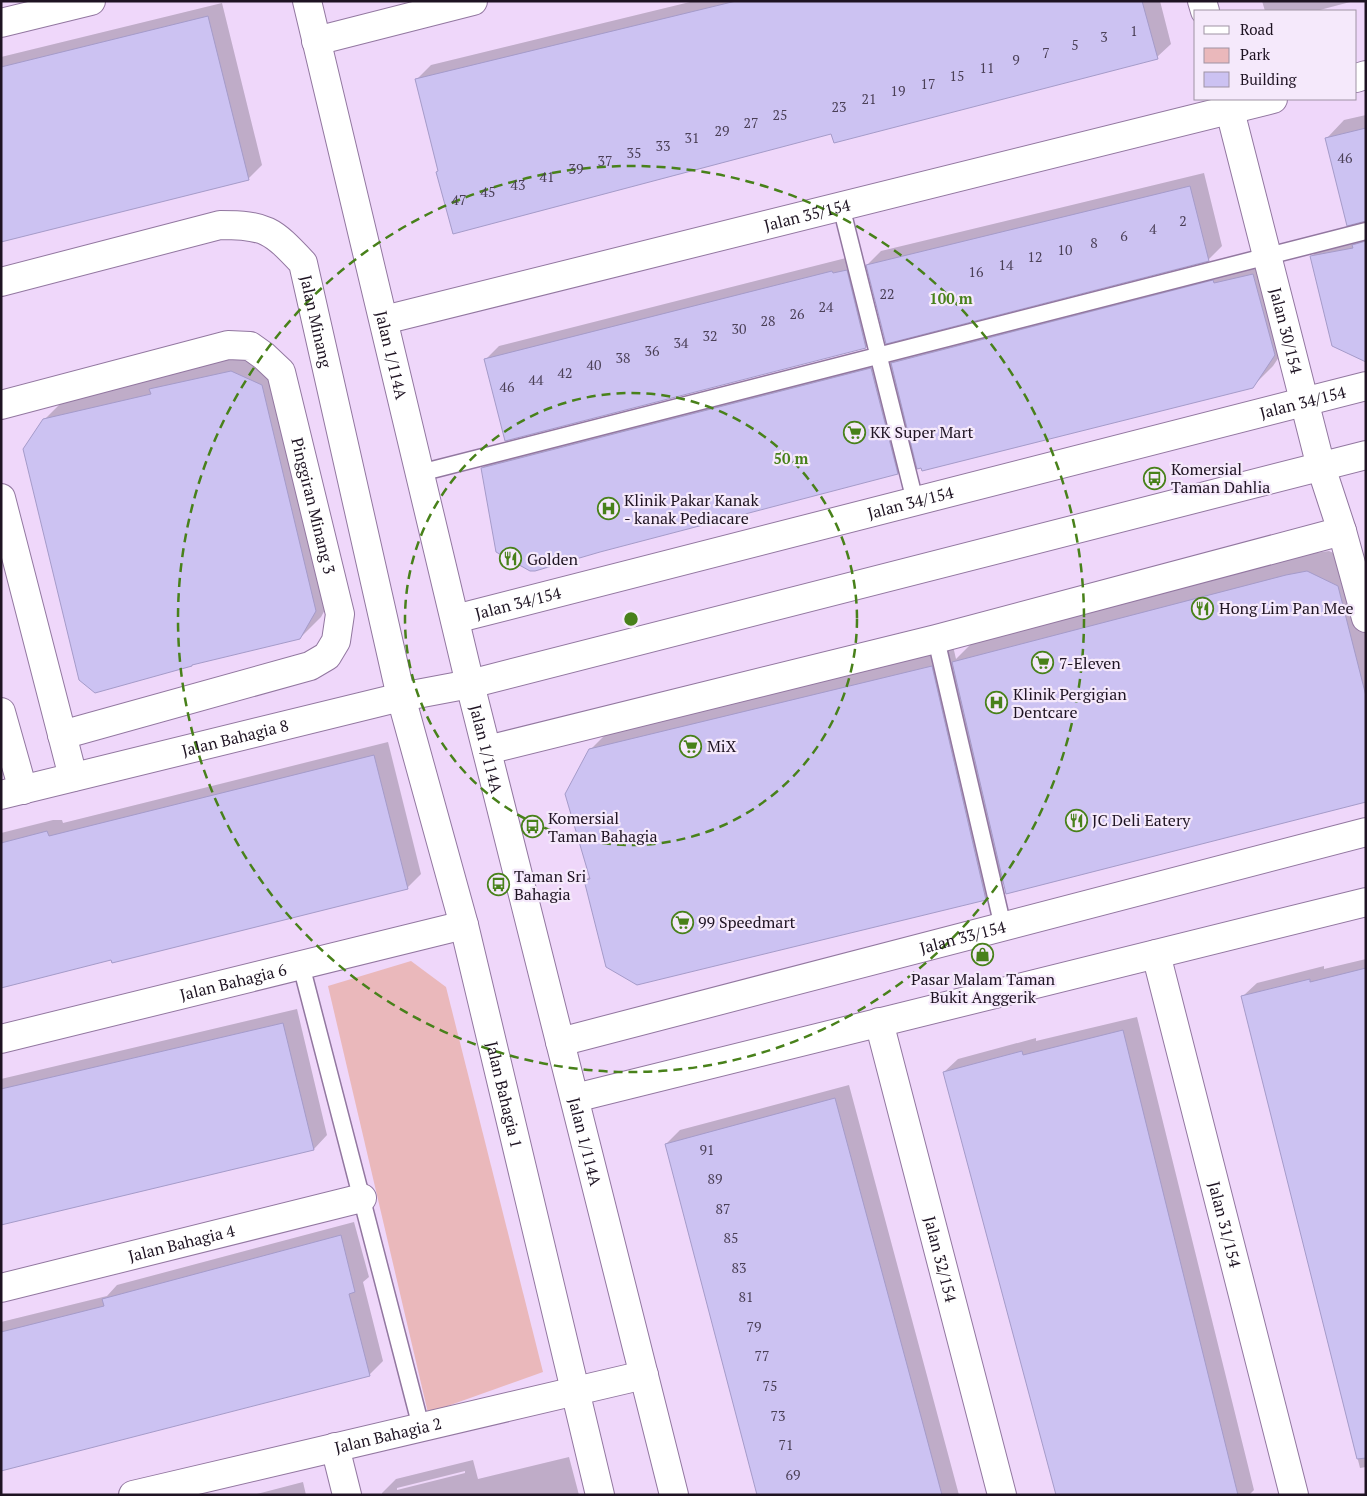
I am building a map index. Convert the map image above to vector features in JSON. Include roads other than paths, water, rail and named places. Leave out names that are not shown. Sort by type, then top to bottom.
[{"type":"street","points":[[1,22],[91,1]]},
{"type":"street","name":"Jalan 1/114A","points":[[307,1],[454,619],[674,1495]]},
{"type":"street","points":[[316,41],[473,1]]},
{"type":"street","name":"Jalan 35/154","points":[[384,320],[841,206],[1229,104],[1264,100]]},
{"type":"street","name":"Jalan 30/154","points":[[1229,104],[1321,467],[1342,531],[1366,618]]},
{"type":"street","name":"Jalan Minang","points":[[1,282],[220,225],[244,225],[266,230],[285,244],[303,263],[401,696]]},
{"type":"street","name":"Pinggiran Minang 3","points":[[1,405],[228,346],[250,346],[264,356],[280,372],[340,614],[336,642],[327,656],[310,666],[62,735]]},
{"type":"street","name":"Jalan 34/154","points":[[454,619],[1366,386]]},
{"type":"street","points":[[470,684],[1366,455]]},
{"type":"street","points":[[1,498],[73,777]]},
{"type":"street","points":[[487,750],[936,638],[1342,531]]},
{"type":"street","name":"Jalan Bahagia 8","points":[[12,792],[401,696],[470,684]]},
{"type":"street","name":"Jalan Bahagia 1","points":[[401,696],[464,925],[600,1495]]},
{"type":"street","points":[[1,712],[12,792]]},
{"type":"street","name":"Jalan 33/154","points":[[560,1042],[1366,832]]},
{"type":"street","points":[[574,1098],[1366,902]]},
{"type":"street","name":"Jalan Bahagia 6","points":[[1,1039],[464,925]]},
{"type":"street","name":"Jalan 31/154","points":[[1156,954],[1294,1495]]},
{"type":"street","name":"Jalan 32/154","points":[[879,1022],[1002,1495]]},
{"type":"street","name":"Jalan Bahagia 4","points":[[1,1288],[362,1198]]},
{"type":"street","name":"Jalan Bahagia 2","points":[[133,1495],[644,1375]]},
{"type":"street","points":[[335,1447],[348,1495]]},
{"type":"lane","points":[[841,206],[915,501]]},
{"type":"lane","points":[[420,473],[1366,232]]},
{"type":"lane","points":[[936,638],[1003,926]]},
{"type":"lane","points":[[301,965],[421,1427]]},
{"type":"place","name":"KK Super Mart","points":[[854,432]]},
{"type":"place","name":"Komersial Taman Dahlia","points":[[1155,478]]},
{"type":"place","name":"Klinik Pakar Kanak - kanak Pediacare","points":[[608,509]]},
{"type":"place","name":"Golden","points":[[511,559]]},
{"type":"place","name":"Hong Lim Pan Mee","points":[[1203,608]]},
{"type":"place","name":"7-Eleven","points":[[1043,663]]},
{"type":"place","name":"Klinik Pergigian Dentcare","points":[[997,703]]},
{"type":"place","name":"MiX","points":[[691,746]]},
{"type":"place","name":"JC Deli Eatery","points":[[1076,820]]},
{"type":"place","name":"Komersial Taman Bahagia","points":[[532,827]]},
{"type":"place","name":"Taman Sri Bahagia","points":[[498,885]]},
{"type":"place","name":"99 Speedmart","points":[[682,922]]},
{"type":"place","name":"Pasar Malam Taman Bukit Anggerik","points":[[983,955]]}]
